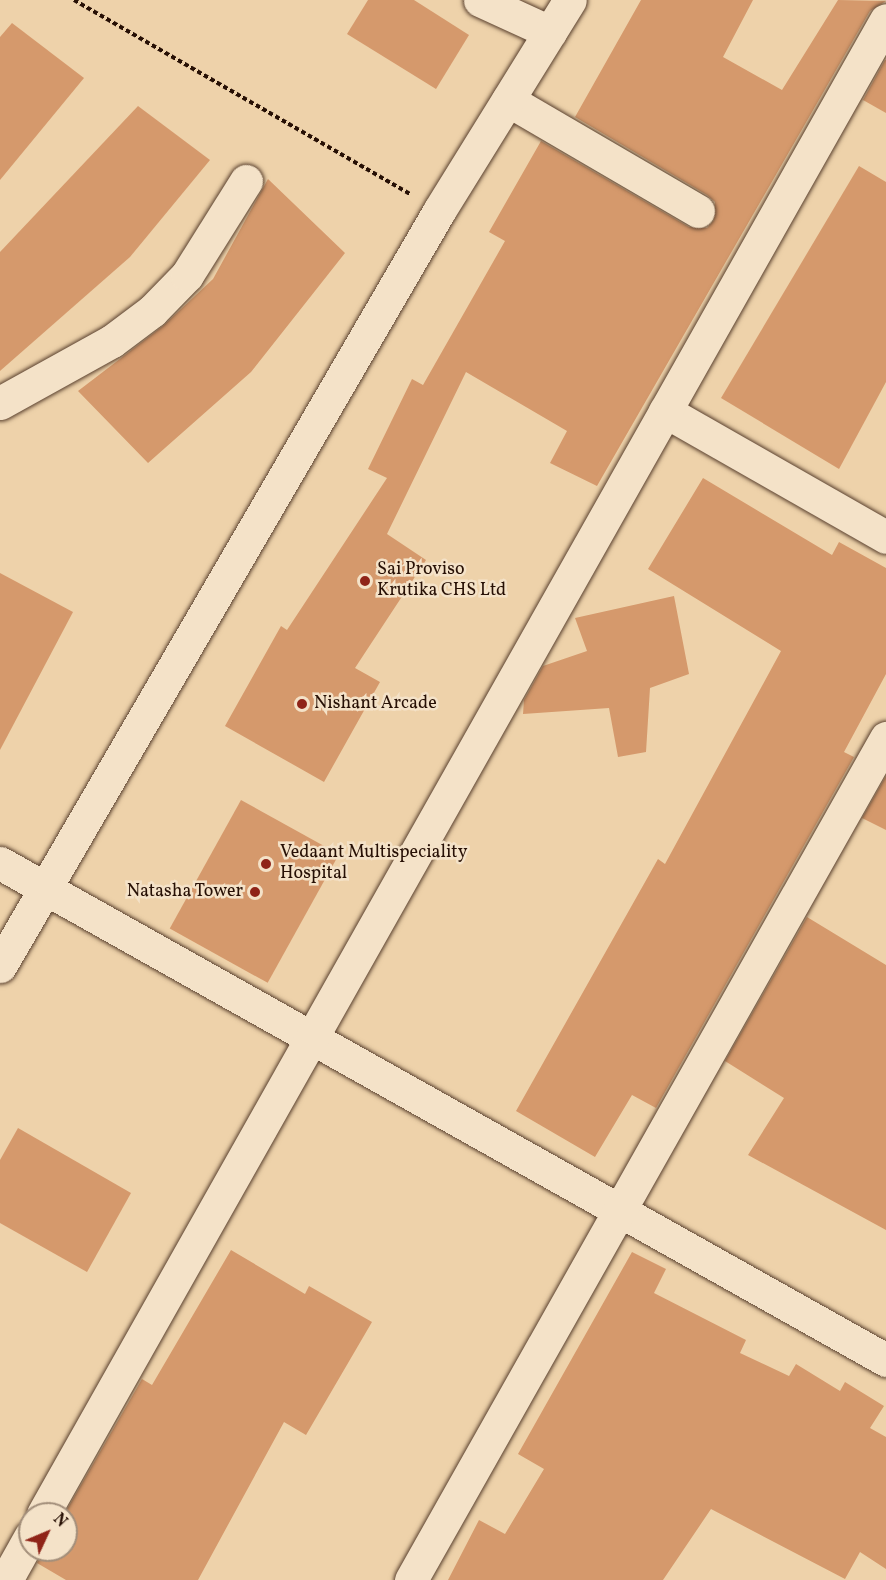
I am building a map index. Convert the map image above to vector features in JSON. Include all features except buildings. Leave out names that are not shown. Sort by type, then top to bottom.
[{"type":"street","points":[[480,0],[550,32]]},
{"type":"street","points":[[0,966],[439,211],[570,0]]},
{"type":"street","points":[[50,1502],[886,20]]},
{"type":"street","points":[[508,100],[698,212]]},
{"type":"street","points":[[0,403],[112,341],[152,311],[187,275],[246,181]]},
{"type":"street","points":[[665,411],[886,537]]},
{"type":"street","points":[[411,1580],[886,738]]},
{"type":"street","points":[[0,863],[618,1212],[886,1360]]},
{"type":"street","points":[[6,1580],[18,1558]]},
{"type":"path","points":[[74,0],[439,211]]},
{"type":"place","name":"Sai Proviso Krutika CHS Ltd","points":[[365,581]]},
{"type":"place","name":"Nishant Arcade","points":[[302,704]]},
{"type":"place","name":"Vedaant Multispeciality Hospital","points":[[266,864]]},
{"type":"place","name":"Natasha Tower","points":[[255,892]]}]
